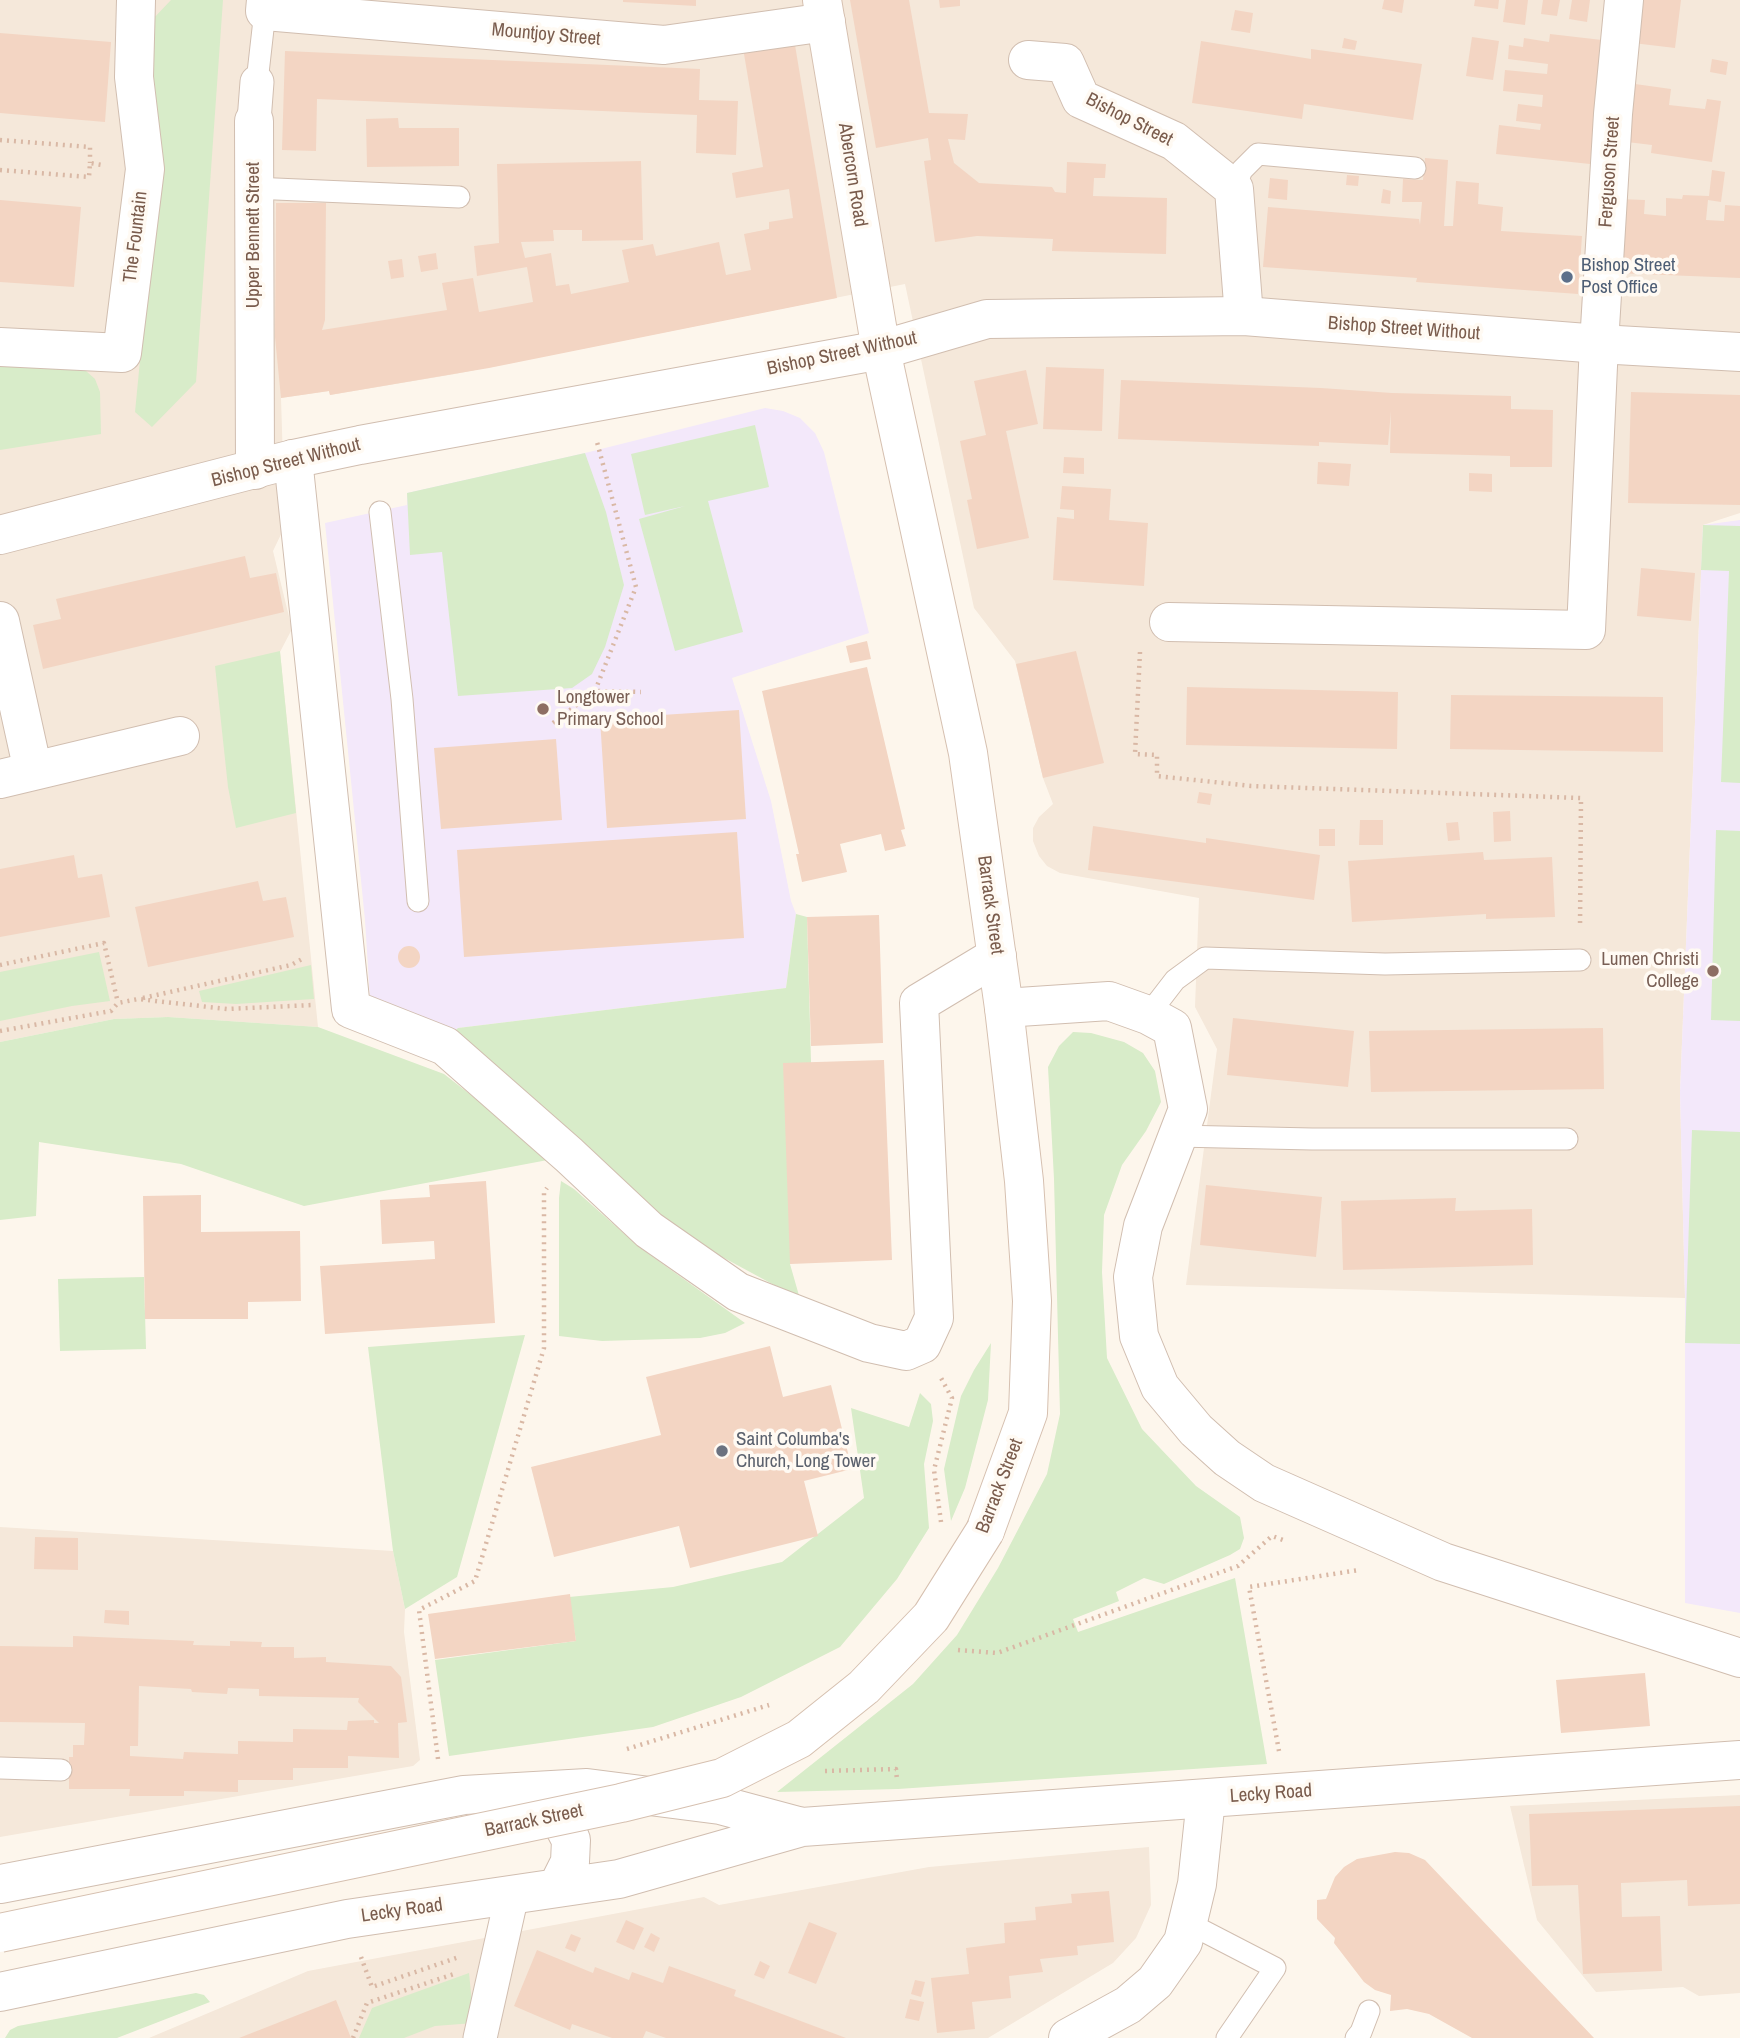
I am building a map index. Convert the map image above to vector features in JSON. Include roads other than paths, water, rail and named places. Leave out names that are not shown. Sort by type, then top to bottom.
[{"type":"street","name":"The Fountain","points":[[0,347],[122,352],[145,170],[134,77],[136,0]]},
{"type":"street","name":"Ferguson Street","points":[[1169,622],[1586,630],[1599,344],[1613,114],[1624,0]]},
{"type":"street","name":"Mountjoy Street","points":[[265,6],[664,45],[824,11]]},
{"type":"street","name":"Abercorn Road","points":[[824,11],[881,350]]},
{"type":"street","name":"Bishop Street","points":[[1028,60],[1065,64],[1082,99],[1174,141],[1234,189]]},
{"type":"street","name":"Upper Bennett Street","points":[[255,470],[253,188],[257,82]]},
{"type":"street","points":[[1234,189],[1244,316]]},
{"type":"street","name":"Bishop Street Without","points":[[0,535],[293,459],[585,402],[881,350],[987,319],[1244,316],[1599,344],[1740,352]]},
{"type":"street","name":"Barrack Street","points":[[0,1933],[621,1803],[722,1778],[799,1739],[864,1687],[931,1617],[985,1531],[1028,1413],[1032,1301],[1024,1181],[1004,1008],[968,753],[881,350]]},
{"type":"street","points":[[293,459],[351,1009],[445,1046],[569,1155],[649,1230],[738,1292],[869,1343],[906,1351],[922,1344],[934,1318],[919,1003],[997,956]]},
{"type":"street","points":[[0,621],[17,775],[180,736]]},
{"type":"street","points":[[1004,1008],[1109,1001],[1148,1015],[1172,1028],[1188,1109],[1143,1226],[1133,1277],[1139,1336],[1160,1387],[1196,1430],[1227,1458],[1264,1483],[1443,1562],[1740,1658]]},
{"type":"street","name":"Lecky Road","points":[[0,1992],[347,1919],[619,1879],[802,1827],[1740,1760]]},
{"type":"street","name":"Lecky Road","points":[[0,1884],[464,1795],[587,1788],[720,1805],[802,1827]]},
{"type":"street","points":[[533,1791],[554,1807],[571,1840],[570,1862],[557,1888]]},
{"type":"street","points":[[1068,2038],[1128,2005],[1155,1982],[1183,1942],[1197,1884],[1206,1798]]},
{"type":"street","points":[[480,2038],[512,1895]]},
{"type":"lane","name":"Upper Bennett Street","points":[[257,82],[265,6]]},
{"type":"lane","points":[[1234,189],[1242,170],[1258,154],[1415,168]]},
{"type":"lane","points":[[253,188],[459,197]]},
{"type":"lane","points":[[380,512],[402,699],[418,901]]},
{"type":"lane","points":[[1148,1015],[1175,980],[1205,958],[1385,964],[1580,960]]},
{"type":"lane","points":[[1178,1136],[1567,1139]]},
{"type":"lane","points":[[0,1768],[61,1770]]},
{"type":"lane","points":[[1188,1923],[1275,1968],[1227,2038]]},
{"type":"lane","points":[[1356,2038],[1369,2011]]},
{"type":"place","name":"Bishop Street Post Office","points":[[1567,277]]},
{"type":"place","name":"Longtower Primary School","points":[[543,709]]},
{"type":"place","name":"Lumen Christi College","points":[[1713,971]]},
{"type":"place","name":"Saint Columba's Church, Long Tower","points":[[722,1451]]}]
